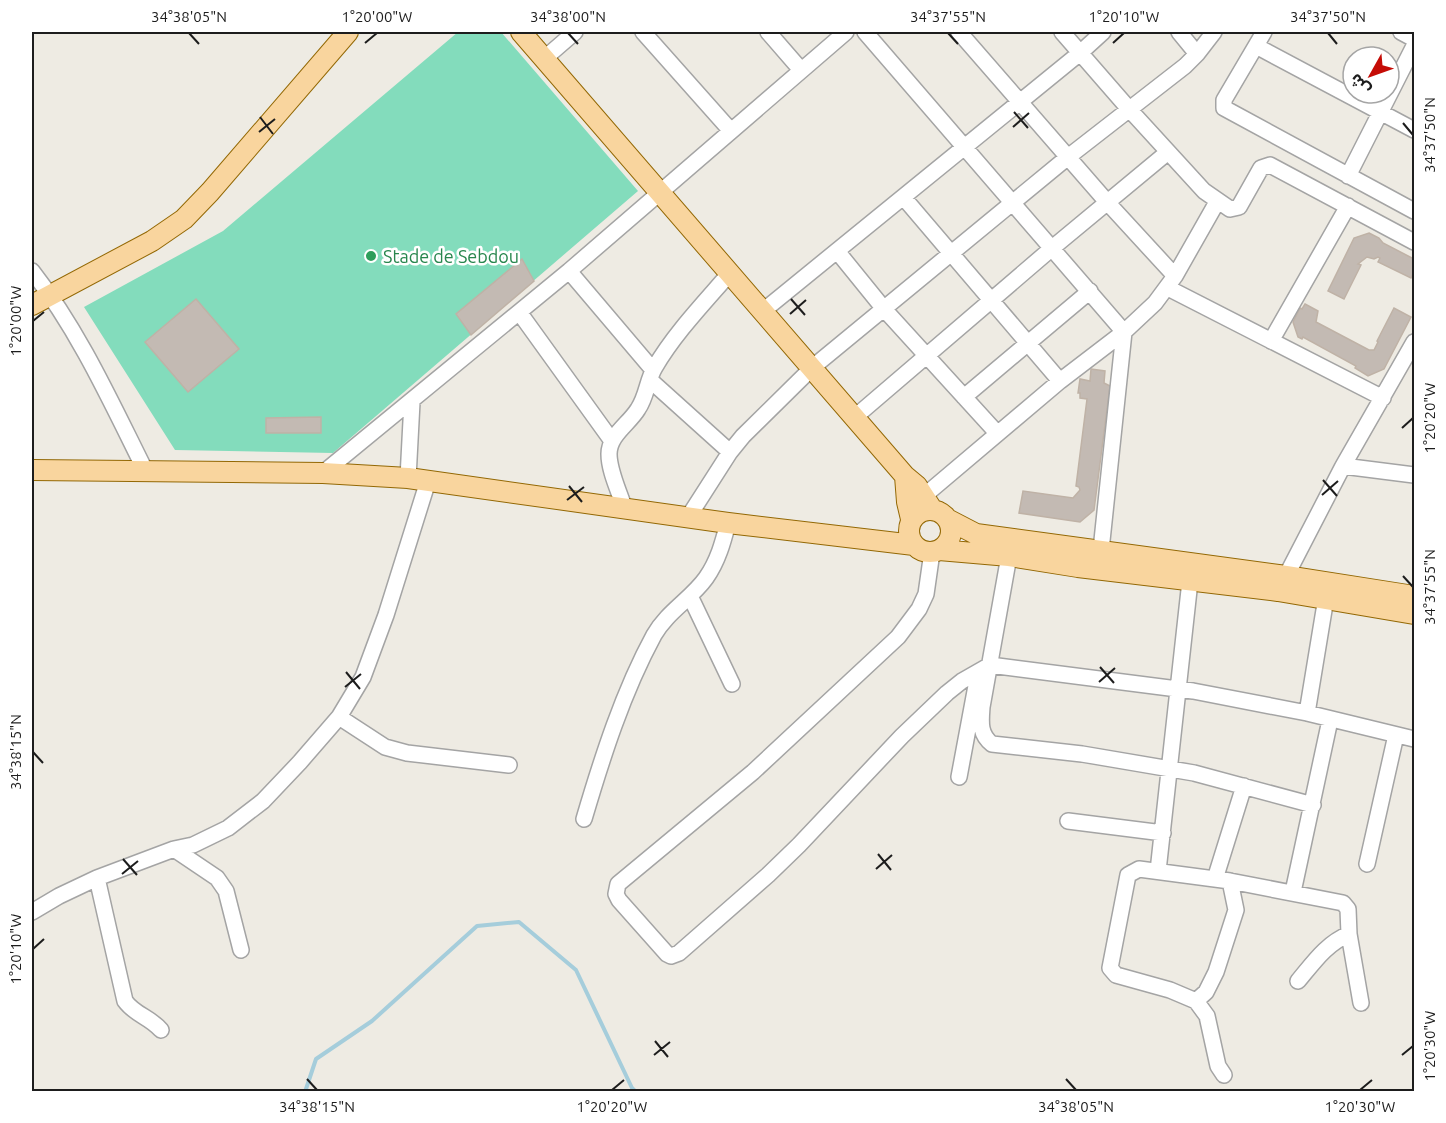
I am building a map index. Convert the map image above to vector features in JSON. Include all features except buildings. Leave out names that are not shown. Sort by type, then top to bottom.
[{"type":"main road","points":[[32,305],[152,241],[184,219],[348,32]]},
{"type":"main road","points":[[521,32],[905,476],[928,502],[949,520],[976,534],[1101,550],[1282,584],[1326,598],[1414,614]]},
{"type":"main road","points":[[32,470],[323,473],[408,478],[728,523],[928,549],[1009,556],[1190,581],[1282,584],[1414,596]]},
{"type":"main road","points":[[905,476],[910,523],[908,533],[928,549]]},
{"type":"main road","points":[[883,543],[897,536],[928,502]]},
{"type":"main road","points":[[928,549],[949,541],[951,534],[949,520]]},
{"type":"street","points":[[545,58],[575,32]]},
{"type":"street","points":[[643,32],[731,131]]},
{"type":"street","points":[[768,32],[801,70]]},
{"type":"street","points":[[323,473],[569,271],[846,32]]},
{"type":"street","points":[[865,32],[1124,332],[1101,550]]},
{"type":"street","points":[[959,32],[1107,202],[1172,282],[1271,340],[1383,398]]},
{"type":"street","points":[[1062,32],[1168,152],[1217,202],[1230,209],[1239,207],[1261,168],[1270,165],[1414,242]]},
{"type":"street","points":[[763,311],[904,198],[1103,32]]},
{"type":"street","points":[[1179,32],[1197,54]]},
{"type":"street","points":[[689,516],[730,452],[764,413],[813,367],[1197,54],[1214,32]]},
{"type":"street","points":[[1264,32],[1224,100],[1224,108],[1414,211]]},
{"type":"street","points":[[1401,32],[1414,39]]},
{"type":"street","points":[[1256,45],[1414,130]]},
{"type":"street","points":[[1348,176],[1414,46]]},
{"type":"street","points":[[855,417],[1168,152]]},
{"type":"street","points":[[904,198],[1060,381]]},
{"type":"street","points":[[928,502],[996,433],[1124,332],[1172,282],[1217,202]]},
{"type":"street","points":[[1271,340],[1348,206]]},
{"type":"street","points":[[837,251],[885,309],[996,433]]},
{"type":"street","points":[[32,271],[50,294],[102,386],[145,470]]},
{"type":"street","points":[[569,271],[652,375],[730,452]]},
{"type":"street","points":[[624,507],[611,465],[609,453],[612,441],[638,410],[652,375],[676,337],[729,274]]},
{"type":"street","points":[[964,397],[1090,291]]},
{"type":"street","points":[[519,312],[612,441]]},
{"type":"street","points":[[1282,584],[1343,466],[1414,342]]},
{"type":"street","points":[[408,478],[411,402]]},
{"type":"street","points":[[1343,466],[1414,476]]},
{"type":"street","points":[[32,912],[97,878],[174,849],[194,845],[228,828],[263,801],[339,717],[363,678],[386,615],[428,481]]},
{"type":"street","points":[[584,819],[612,731],[655,634],[669,615],[705,579],[715,563],[728,523]]},
{"type":"street","points":[[928,549],[926,594],[919,609],[898,637],[753,772],[623,879],[616,888],[619,900],[667,954],[675,956],[768,875],[799,846],[902,736],[947,693],[984,668],[1178,688],[1307,713],[1414,739]]},
{"type":"street","points":[[959,777],[1009,556]]},
{"type":"street","points":[[1158,871],[1190,581]]},
{"type":"street","points":[[690,596],[732,684]]},
{"type":"street","points":[[1307,713],[1326,598]]},
{"type":"street","points":[[984,668],[981,725],[983,736],[992,744],[1082,754],[1194,772],[1313,805]]},
{"type":"street","points":[[339,717],[385,747],[418,754],[509,765]]},
{"type":"street","points":[[1293,892],[1330,720]]},
{"type":"street","points":[[1367,864],[1396,735]]},
{"type":"street","points":[[1196,1001],[1206,992],[1216,972],[1236,910],[1223,880],[1244,786]]},
{"type":"street","points":[[1068,821],[1162,833]]},
{"type":"street","points":[[174,849],[217,878],[226,891],[241,950]]},
{"type":"street","points":[[1224,1075],[1218,1066],[1207,1016],[1196,1001],[1170,990],[1116,975],[1110,968],[1128,875],[1139,869],[1223,880],[1343,903],[1348,909],[1349,934],[1361,1003]]},
{"type":"street","points":[[97,878],[125,1001],[131,1009],[153,1020],[162,1030]]},
{"type":"street","points":[[1298,981],[1324,949],[1349,934]]},
{"type":"green space","name":"Stade de Sebdou","points":[[458,32],[501,32],[638,191],[333,453],[175,450],[84,307],[223,231]]},
{"type":"waterway","points":[[305,1092],[316,1059],[372,1021],[477,926],[519,922],[576,970],[632,1088],[636,1092]]},
{"type":"place","name":"Stade de Sebdou","points":[[371,256]]}]
